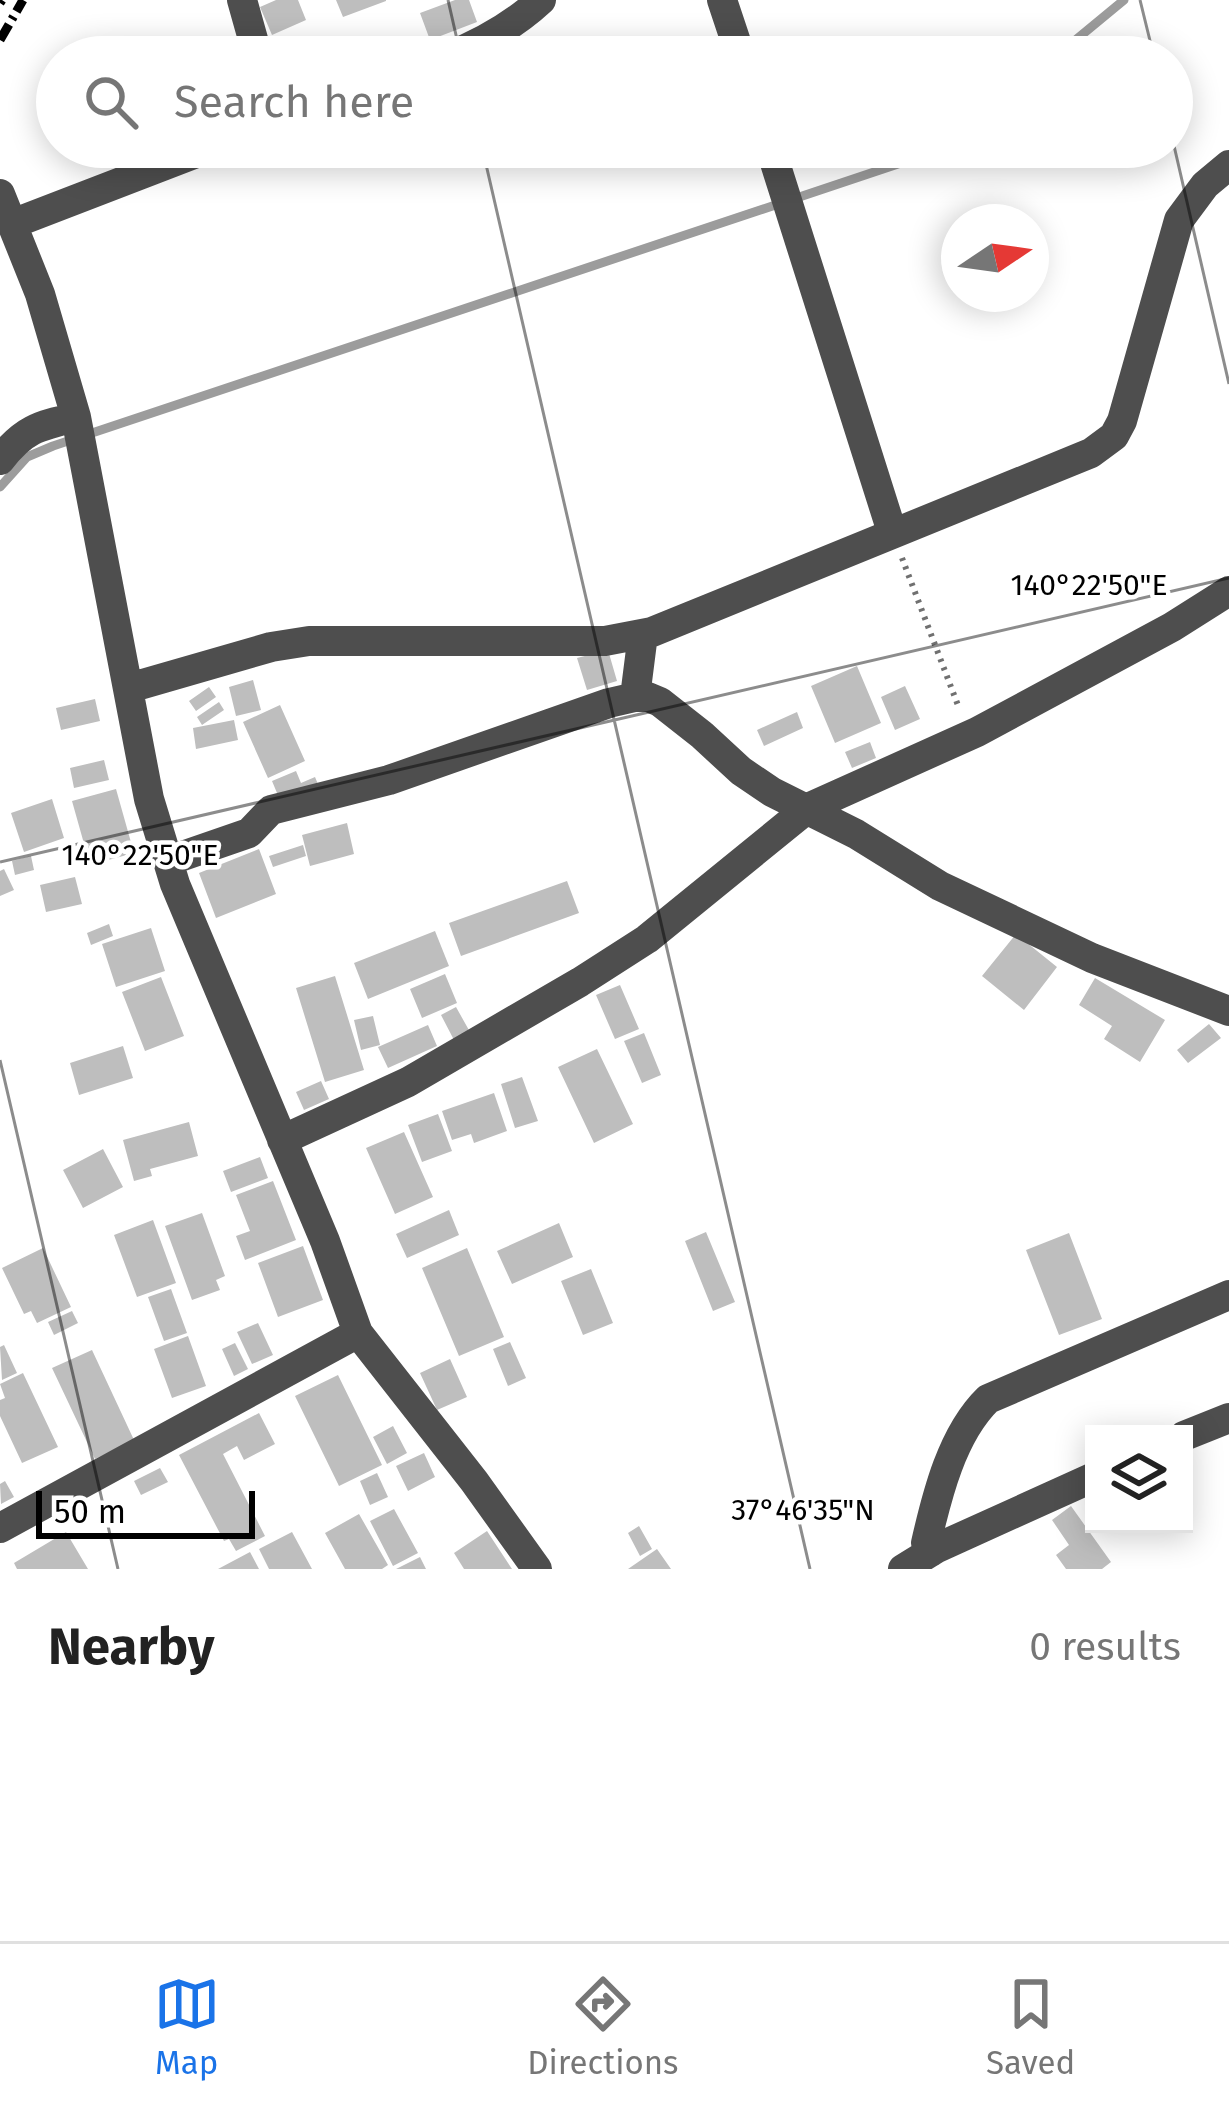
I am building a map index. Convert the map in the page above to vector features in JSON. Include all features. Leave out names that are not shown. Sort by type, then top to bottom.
[{"type":"street","points":[[242,0],[252,36]]},
{"type":"street","points":[[493,36],[541,0]]},
{"type":"street","points":[[722,0],[734,36]]},
{"type":"street","points":[[129,688],[271,647],[309,641],[605,641],[643,634],[1091,453],[1114,436],[1122,421],[1179,220],[1204,185],[1229,165]]},
{"type":"street","points":[[12,224],[157,168]]},
{"type":"street","points":[[777,168],[892,532]]},
{"type":"street","points":[[0,194],[40,294],[76,417],[149,799],[175,884],[325,1241],[358,1334],[537,1569]]},
{"type":"street","points":[[0,460],[25,432],[76,417]]},
{"type":"street","points":[[282,1139],[407,1082],[580,982],[647,938],[805,811],[970,735],[1153,638],[1229,591]]},
{"type":"street","points":[[635,697],[643,634]]},
{"type":"street","points":[[168,861],[249,832],[272,810],[389,780],[609,703],[648,697],[670,708],[741,771],[940,886],[1092,958],[1229,1011]]},
{"type":"street","points":[[931,1552],[926,1543],[929,1528],[958,1440],[988,1399],[1229,1295]]},
{"type":"street","points":[[0,1528],[358,1334]]},
{"type":"street","points":[[1193,1432],[1229,1418]]},
{"type":"street","points":[[903,1569],[1085,1481]]},
{"type":"path","points":[[892,532],[970,735]]},
{"type":"building","points":[[276,0],[298,0],[306,20],[272,35],[260,7]]},
{"type":"building","points":[[336,0],[386,0],[386,1],[343,17]]},
{"type":"building","points":[[469,0],[477,22],[429,36],[420,13]]},
{"type":"building","points":[[608,650],[617,681],[587,690],[577,658]]},
{"type":"building","points":[[857,666],[881,723],[835,743],[811,686]]},
{"type":"building","points":[[253,680],[261,710],[236,716],[229,687]]},
{"type":"building","points":[[905,686],[920,719],[895,730],[881,697]]},
{"type":"building","points":[[209,687],[216,697],[196,711],[189,701]]},
{"type":"building","points":[[95,699],[100,721],[61,730],[56,708]]},
{"type":"building","points":[[219,702],[224,710],[202,725],[197,717]]},
{"type":"building","points":[[280,705],[305,761],[268,778],[243,722]]},
{"type":"building","points":[[797,712],[803,728],[764,746],[757,730]]},
{"type":"building","points":[[234,720],[238,740],[196,749],[193,728]]},
{"type":"building","points":[[870,742],[876,758],[852,768],[845,752]]},
{"type":"building","points":[[104,760],[109,780],[74,788],[70,768]]},
{"type":"building","points":[[296,771],[301,783],[315,777],[320,789],[282,805],[272,781]]},
{"type":"building","points":[[116,789],[134,853],[90,865],[72,801]]},
{"type":"building","points":[[52,799],[64,838],[24,852],[11,813]]},
{"type":"building","points":[[347,823],[354,854],[310,866],[302,835]]},
{"type":"building","points":[[303,845],[306,856],[273,867],[269,856]]},
{"type":"building","points":[[259,849],[276,894],[216,918],[199,873]]},
{"type":"building","points":[[31,856],[34,870],[15,875],[12,861]]},
{"type":"building","points":[[4,869],[14,890],[0,896],[0,871]]},
{"type":"building","points":[[75,877],[82,904],[46,912],[40,885]]},
{"type":"building","points":[[567,881],[579,913],[461,956],[449,923]]},
{"type":"building","points":[[109,924],[113,936],[91,945],[87,933]]},
{"type":"building","points":[[151,928],[165,971],[116,987],[102,944]]},
{"type":"building","points":[[435,931],[449,966],[368,999],[354,963]]},
{"type":"building","points":[[1016,934],[1057,967],[1024,1010],[982,976]]},
{"type":"building","points":[[445,974],[457,1003],[422,1018],[410,989]]},
{"type":"building","points":[[335,976],[364,1070],[325,1082],[296,988]]},
{"type":"building","points":[[161,977],[184,1036],[145,1051],[122,992]]},
{"type":"building","points":[[1095,978],[1165,1020],[1140,1062],[1104,1039],[1112,1026],[1079,1005]]},
{"type":"building","points":[[620,985],[639,1029],[615,1039],[596,995]]},
{"type":"building","points":[[456,1007],[470,1032],[454,1040],[441,1015]]},
{"type":"building","points":[[373,1016],[380,1045],[361,1050],[354,1020]]},
{"type":"building","points":[[1209,1024],[1221,1038],[1188,1063],[1177,1050]]},
{"type":"building","points":[[428,1025],[437,1046],[388,1068],[378,1047]]},
{"type":"building","points":[[644,1033],[661,1075],[642,1083],[624,1041]]},
{"type":"building","points":[[123,1046],[133,1078],[79,1095],[70,1063]]},
{"type":"building","points":[[597,1049],[633,1124],[594,1143],[558,1067]]},
{"type":"building","points":[[522,1077],[538,1121],[515,1128],[501,1084]]},
{"type":"building","points":[[321,1081],[329,1099],[304,1110],[296,1092]]},
{"type":"building","points":[[494,1093],[507,1131],[474,1143],[471,1134],[452,1140],[442,1111]]},
{"type":"building","points":[[438,1114],[452,1151],[422,1162],[408,1125]]},
{"type":"building","points":[[189,1122],[198,1156],[150,1169],[152,1176],[134,1181],[123,1140]]},
{"type":"building","points":[[404,1132],[433,1197],[395,1214],[366,1148]]},
{"type":"building","points":[[103,1149],[123,1187],[83,1208],[63,1170]]},
{"type":"building","points":[[260,1157],[268,1178],[231,1192],[223,1171]]},
{"type":"building","points":[[273,1181],[296,1240],[245,1260],[236,1236],[250,1231],[236,1195]]},
{"type":"building","points":[[449,1210],[459,1235],[407,1258],[396,1234]]},
{"type":"building","points":[[202,1213],[225,1276],[216,1280],[220,1290],[192,1300],[165,1226]]},
{"type":"building","points":[[153,1220],[176,1283],[137,1297],[114,1235]]},
{"type":"building","points":[[559,1223],[573,1257],[512,1284],[497,1251]]},
{"type":"building","points":[[706,1232],[735,1302],[713,1311],[685,1241]]},
{"type":"building","points":[[1069,1233],[1102,1319],[1059,1335],[1026,1250]]},
{"type":"building","points":[[303,1246],[323,1300],[278,1317],[258,1263]]},
{"type":"building","points":[[43,1248],[71,1307],[37,1323],[31,1311],[24,1314],[2,1268]]},
{"type":"building","points":[[467,1248],[504,1337],[459,1356],[422,1268]]},
{"type":"building","points":[[591,1269],[613,1323],[583,1335],[561,1281]]},
{"type":"building","points":[[171,1289],[187,1333],[164,1341],[148,1297]]},
{"type":"building","points":[[72,1311],[78,1323],[54,1335],[48,1322]]},
{"type":"building","points":[[258,1323],[273,1355],[252,1364],[237,1332]]},
{"type":"building","points":[[188,1336],[206,1386],[172,1398],[154,1349]]},
{"type":"building","points":[[510,1342],[526,1378],[508,1386],[493,1349]]},
{"type":"building","points":[[235,1343],[248,1369],[234,1376],[222,1349]]},
{"type":"building","points":[[4,1345],[17,1373],[2,1380],[0,1347]]},
{"type":"building","points":[[92,1350],[134,1440],[95,1459],[52,1368]]},
{"type":"building","points":[[450,1359],[467,1397],[437,1410],[420,1373]]},
{"type":"building","points":[[23,1373],[58,1447],[22,1463],[0,1416],[0,1400],[5,1398],[0,1384]]},
{"type":"building","points":[[338,1375],[382,1465],[339,1486],[295,1396]]},
{"type":"building","points":[[259,1413],[275,1444],[244,1460],[237,1446],[223,1454],[265,1536],[236,1551],[229,1539],[224,1541],[179,1455]]},
{"type":"building","points":[[393,1426],[407,1453],[387,1464],[373,1437]]},
{"type":"building","points":[[424,1453],[435,1477],[408,1491],[396,1466]]},
{"type":"building","points":[[160,1468],[168,1482],[141,1495],[134,1481]]},
{"type":"building","points":[[377,1473],[388,1497],[370,1505],[360,1481]]},
{"type":"building","points":[[5,1481],[14,1497],[1,1504],[0,1484]]},
{"type":"building","points":[[1071,1506],[1085,1533],[1090,1533],[1111,1562],[1102,1569],[1066,1569],[1056,1555],[1069,1545],[1052,1520]]},
{"type":"building","points":[[394,1509],[418,1553],[393,1566],[370,1521]]},
{"type":"building","points":[[359,1514],[388,1565],[382,1569],[345,1569],[325,1533]]},
{"type":"building","points":[[639,1526],[652,1549],[640,1556],[628,1533]]},
{"type":"building","points":[[487,1531],[512,1569],[464,1569],[454,1553]]},
{"type":"building","points":[[66,1532],[88,1569],[17,1569],[14,1563]]},
{"type":"building","points":[[292,1532],[312,1569],[269,1569],[259,1549]]},
{"type":"building","points":[[657,1549],[671,1569],[628,1569]]},
{"type":"building","points":[[250,1552],[259,1569],[218,1569]]},
{"type":"building","points":[[420,1557],[426,1569],[396,1569]]},
{"type":"waterway","points":[[1080,36],[1124,0]]},
{"type":"waterway","points":[[0,487],[27,457],[53,446],[886,168]]},
{"type":"railway","points":[[0,40],[23,0]]}]
